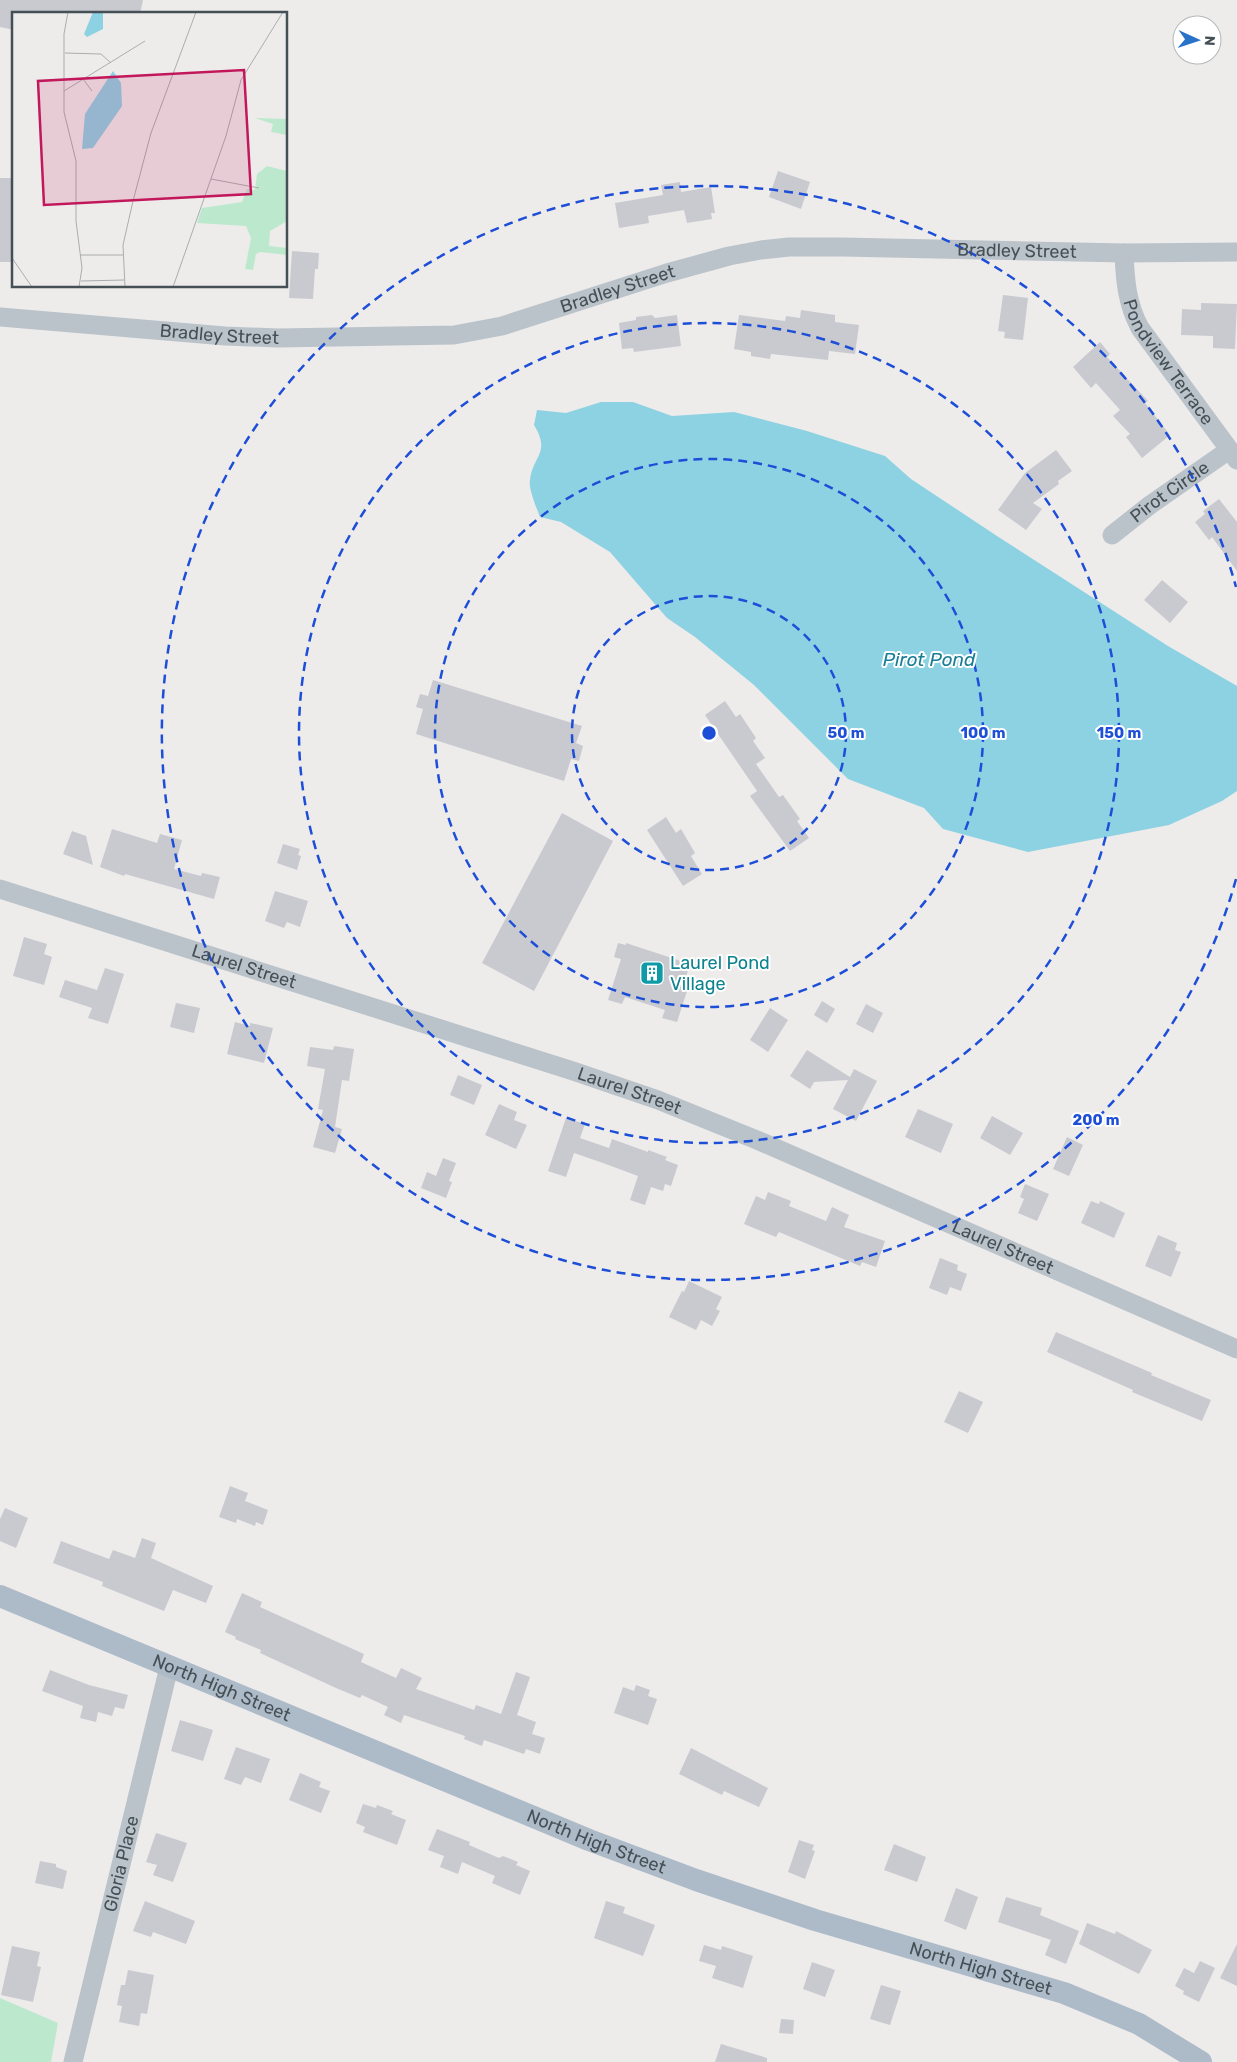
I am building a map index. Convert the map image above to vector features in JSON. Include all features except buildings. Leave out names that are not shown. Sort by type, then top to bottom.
[{"type":"main road","name":"North High Street","points":[[0,1596],[580,1836],[696,1880],[806,1917],[1064,1993],[1139,2024],[1201,2062]]},
{"type":"street","name":"Bradley Street","points":[[0,317],[234,336],[296,338],[454,335],[486,330],[729,256],[789,247],[1124,253],[1237,252]]},
{"type":"street","name":"Pondview Terrace","points":[[1124,253],[1127,294],[1132,313],[1140,328],[1233,455]]},
{"type":"street","name":"Pirot Circle","points":[[1112,535],[1150,505],[1233,455]]},
{"type":"street","name":"Laurel Street","points":[[0,889],[564,1068],[658,1100],[756,1140],[1237,1349]]},
{"type":"street","name":"Gloria Place","points":[[72,2062],[169,1667]]},
{"type":"green space","points":[[0,1998],[58,2023],[51,2062],[0,2062]]},
{"type":"water","name":"Pirot Pond","points":[[601,402],[633,402],[672,416],[734,412],[807,431],[885,456],[911,479],[997,536],[1168,646],[1237,686],[1237,791],[1222,801],[1169,825],[1028,852],[943,829],[924,808],[848,779],[754,685],[695,637],[667,618],[610,552],[561,522],[540,517],[530,488],[532,472],[541,448],[539,434],[534,425],[537,410],[566,413]]},
{"type":"place","name":"Laurel Pond Village","points":[[652,973]]}]
